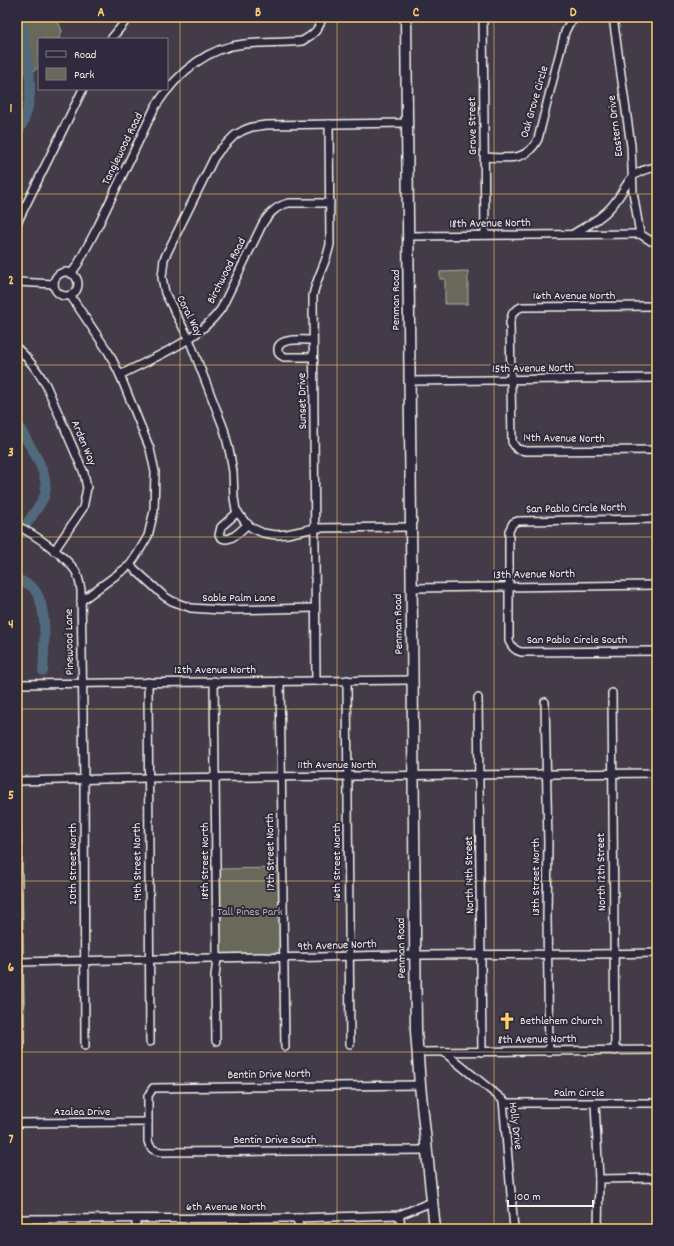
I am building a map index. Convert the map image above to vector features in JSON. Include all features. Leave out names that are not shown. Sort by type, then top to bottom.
[{"type":"street","points":[[111,38],[129,17]]},
{"type":"street","name":"Tanglewood Road","points":[[168,89],[178,77],[195,63],[223,49],[243,44],[302,41],[310,37],[319,28],[322,17]]},
{"type":"street","name":"Penman Road","points":[[406,17],[415,955],[420,1085],[435,1229]]},
{"type":"street","name":"Grove Street","points":[[483,17],[485,235]]},
{"type":"street","name":"Oak Grove Circle","points":[[485,157],[516,157],[524,155],[535,145],[538,139],[565,32],[569,24],[576,17]]},
{"type":"street","name":"Eastern Drive","points":[[613,17],[631,146],[632,176],[640,234]]},
{"type":"street","points":[[17,223],[83,90]]},
{"type":"street","name":"Tanglewood Road","points":[[70,274],[78,264],[98,226],[155,107],[167,90]]},
{"type":"street","name":"Coral Way","points":[[407,123],[282,124],[252,127],[235,136],[227,142],[214,158],[164,259],[162,277],[165,293],[189,339],[224,429],[233,472],[234,498],[238,512],[248,524],[252,528],[263,533],[276,535],[315,528],[411,527]]},
{"type":"street","name":"Sunset Drive","points":[[316,680],[313,296],[314,286],[329,253],[329,124]]},
{"type":"street","name":"18th Avenue North","points":[[572,234],[590,224],[611,207],[632,176],[644,168],[657,166]]},
{"type":"street","name":"Birchwood Road","points":[[120,374],[189,339],[206,327],[221,309],[263,223],[272,211],[289,203],[330,203]]},
{"type":"street","points":[[640,234],[651,241]]},
{"type":"street","name":"18th Avenue North","points":[[408,236],[640,234]]},
{"type":"street","points":[[63,273],[70,274],[74,276],[77,282],[76,290],[67,296],[56,292],[54,284],[57,277],[63,273]]},
{"type":"street","points":[[17,282],[54,284]]},
{"type":"street","points":[[70,295],[105,346],[120,374],[150,449],[156,472],[154,511],[148,536],[130,565],[81,601]]},
{"type":"street","name":"16th Avenue North","points":[[511,380],[510,322],[513,312],[516,309],[525,307],[657,306]]},
{"type":"street","points":[[313,340],[286,341],[281,342],[278,346],[280,355],[284,357],[313,357]]},
{"type":"street","name":"Arden Way","points":[[17,348],[28,358],[46,385],[84,472],[87,488],[83,508],[54,551]]},
{"type":"street","name":"15th Avenue North","points":[[409,381],[657,378]]},
{"type":"street","name":"14th Avenue North","points":[[511,380],[512,442],[517,449],[526,451],[657,450]]},
{"type":"street","points":[[238,512],[221,527],[219,535],[221,538],[226,540],[230,539],[248,524]]},
{"type":"street","name":"San Pablo Circle North","points":[[509,586],[509,531],[513,523],[518,520],[657,519]]},
{"type":"street","name":"Pinewood Lane","points":[[17,526],[54,551],[75,572],[79,582],[81,601],[82,682]]},
{"type":"street","name":"Sable Palm Lane","points":[[130,565],[164,596],[172,601],[191,608],[220,610],[315,608]]},
{"type":"street","name":"13th Avenue North","points":[[412,588],[657,584]]},
{"type":"street","name":"San Pablo Circle South","points":[[509,586],[509,641],[516,650],[521,652],[657,651]]},
{"type":"street","name":"16th Street North","points":[[347,680],[350,1044]]},
{"type":"street","name":"12th Avenue North","points":[[17,684],[82,682],[412,680]]},
{"type":"street","name":"18th Street North","points":[[214,681],[217,958],[215,977],[216,1041]]},
{"type":"street","name":"17th Street North","points":[[280,681],[285,1047]]},
{"type":"street","name":"20th Street North","points":[[82,682],[84,779],[85,1046]]},
{"type":"street","name":"19th Street North","points":[[148,682],[150,1042]]},
{"type":"street","name":"North 12th Street","points":[[612,693],[611,773],[615,1050]]},
{"type":"street","name":"North 14th Street","points":[[478,698],[482,1052]]},
{"type":"street","name":"13th Street North","points":[[545,702],[548,843],[549,1051]]},
{"type":"street","name":"11th Avenue North","points":[[17,781],[281,776],[657,773]]},
{"type":"street","points":[[17,831],[20,1047]]},
{"type":"street","name":"9th Avenue North","points":[[18,962],[415,955],[657,953]]},
{"type":"street","name":"8th Avenue North","points":[[418,1052],[657,1050]]},
{"type":"street","name":"Holly Drive","points":[[444,1052],[503,1100],[514,1229]]},
{"type":"street","name":"Bentin Drive North","points":[[148,1122],[148,1096],[153,1088],[420,1085]]},
{"type":"street","name":"Palm Circle","points":[[503,1100],[508,1103],[657,1103]]},
{"type":"street","points":[[595,1104],[599,1178],[598,1229]]},
{"type":"street","name":"Azalea Drive","points":[[17,1124],[148,1122]]},
{"type":"street","name":"Bentin Drive South","points":[[148,1122],[149,1146],[156,1151],[427,1150]]},
{"type":"street","points":[[599,1178],[657,1178]]},
{"type":"street","name":"6th Avenue North","points":[[17,1219],[296,1218],[399,1215],[432,1202]]},
{"type":"street","points":[[399,1215],[402,1229]]},
{"type":"street","points":[[296,1218],[301,1229]]},
{"type":"street","points":[[136,1219],[136,1229]]},
{"type":"green space","points":[[17,17],[56,17],[62,31],[59,38],[38,38],[38,68],[27,76],[17,64]]},
{"type":"green space","points":[[468,271],[468,304],[445,304],[445,279],[440,279],[440,272]]},
{"type":"green space","name":"Tall Pines Park","points":[[279,868],[281,954],[220,954],[220,869]]},
{"type":"waterway","points":[[17,134],[24,121],[30,94],[29,67],[22,25],[23,17]]},
{"type":"waterway","points":[[17,423],[37,457],[46,485],[45,494],[41,503],[17,536]]},
{"type":"waterway","points":[[17,579],[33,588],[41,605],[44,628],[43,671]]},
{"type":"place","name":"Bethlehem Church","points":[[507,1021]]}]
